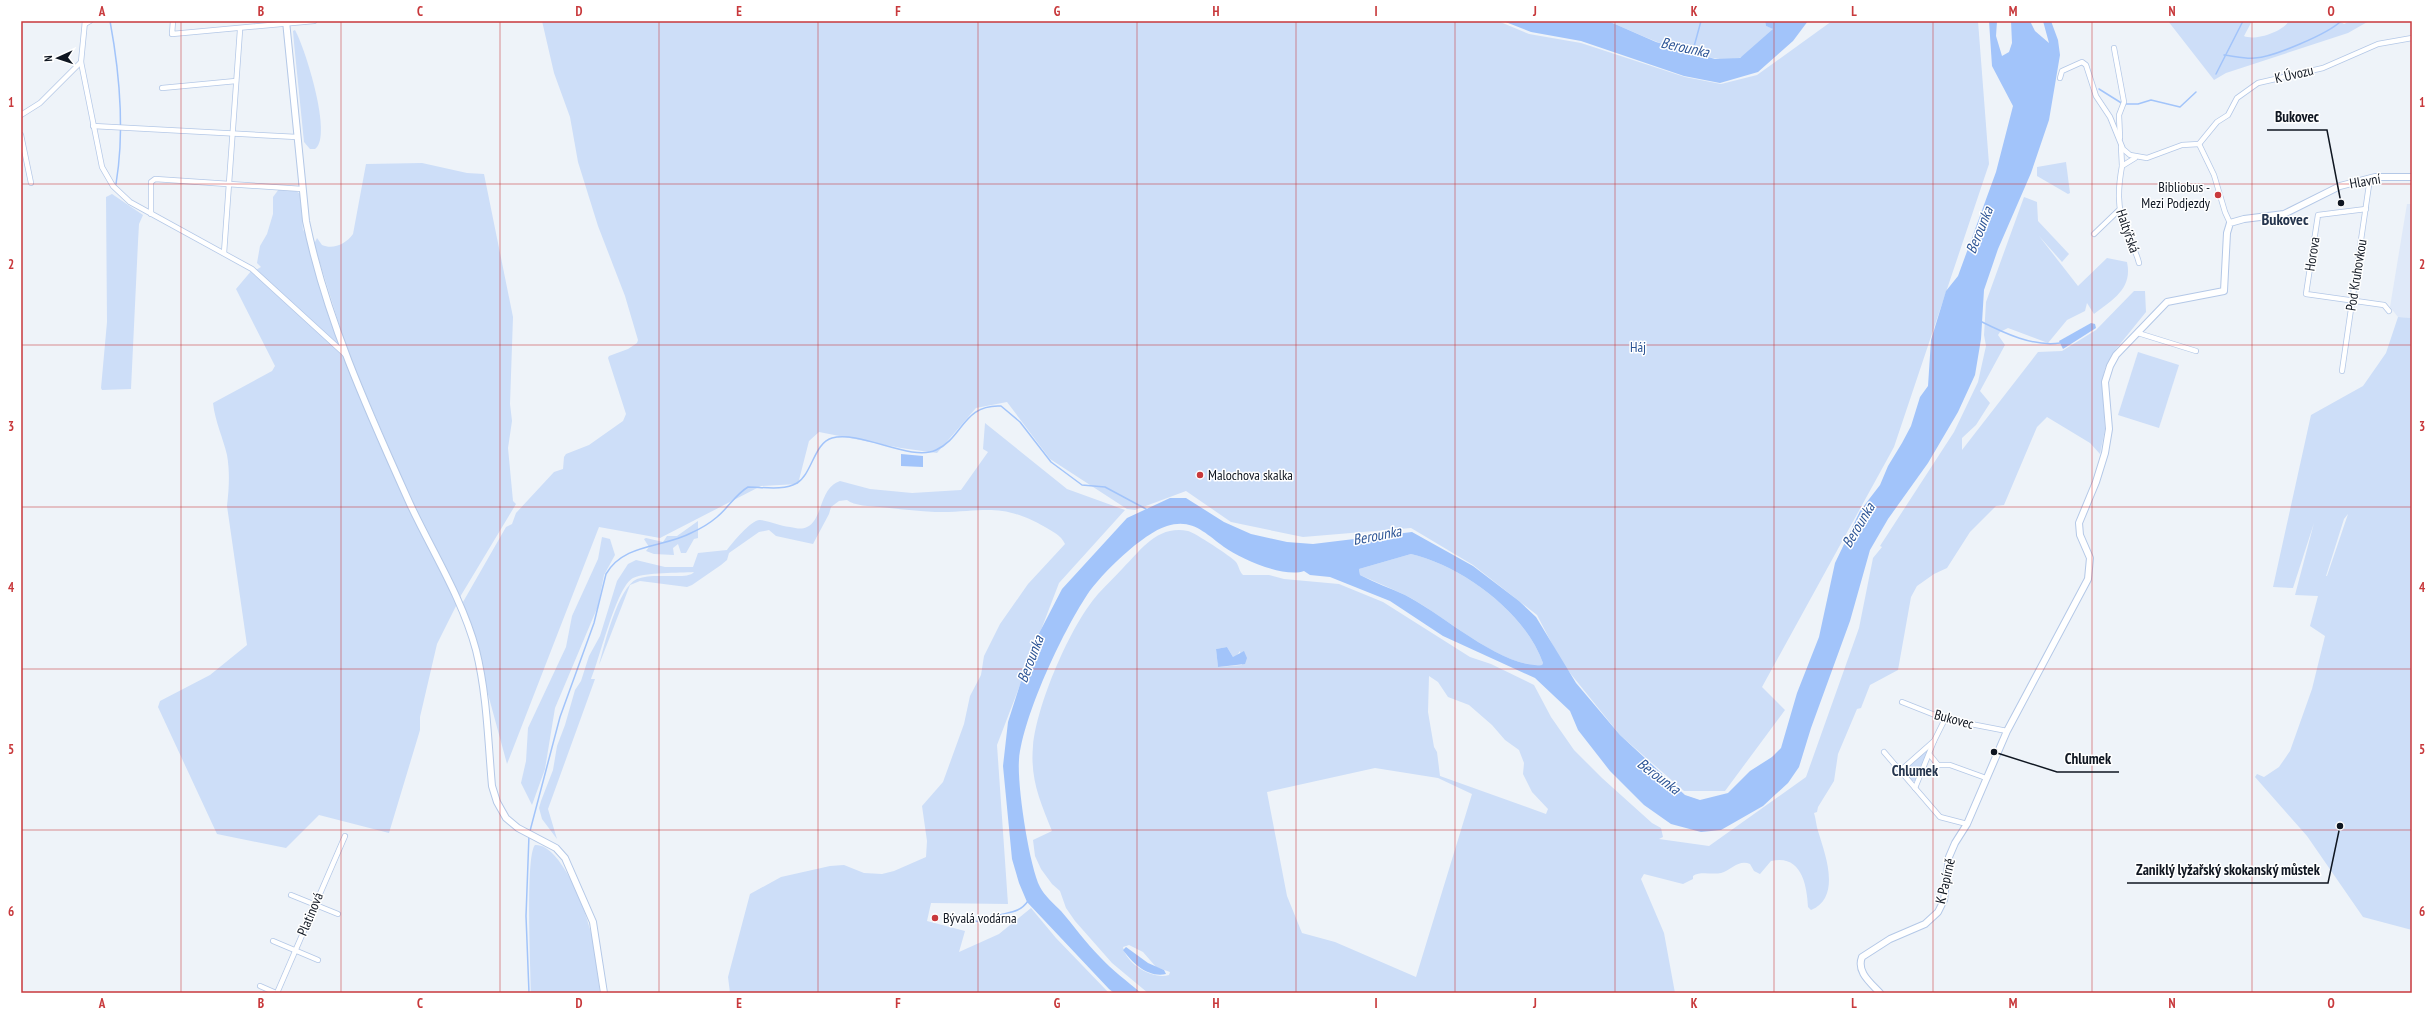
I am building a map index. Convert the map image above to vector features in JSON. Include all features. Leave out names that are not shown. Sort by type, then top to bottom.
[{"type":"street","points":[[90,21],[85,23],[81,62],[102,167],[113,186],[130,202],[252,269],[346,355]]},
{"type":"street","points":[[173,21],[172,34],[240,30],[286,23],[314,21]]},
{"type":"street","points":[[286,23],[302,189],[312,249],[346,355],[411,505],[460,602],[476,650],[483,683],[492,786],[497,802],[506,818],[518,828],[556,848],[565,858],[593,922],[604,993]]},
{"type":"street","points":[[224,253],[240,30]]},
{"type":"street","name":"K Úvozu","points":[[2199,144],[2217,122],[2228,115],[2237,98],[2258,83],[2323,68],[2378,44],[2412,38]]},
{"type":"street","points":[[2114,48],[2124,102],[2118,122],[2121,143]]},
{"type":"street","points":[[21,115],[40,103],[81,62]]},
{"type":"street","points":[[2060,78],[2062,71],[2082,62],[2086,64],[2096,96],[2110,117],[2127,153],[2135,158]]},
{"type":"street","points":[[162,88],[236,81]]},
{"type":"street","points":[[93,126],[297,137]]},
{"type":"street","points":[[21,135],[31,182]]},
{"type":"street","name":"Haltýřská","points":[[2121,143],[2122,166],[2118,192],[2119,210],[2139,263]]},
{"type":"street","points":[[2122,166],[2135,158],[2147,158],[2182,145],[2199,144],[2214,175],[2230,223]]},
{"type":"street","name":"Hlavní","points":[[2230,223],[2284,214],[2334,189],[2370,178],[2412,177]]},
{"type":"street","points":[[151,214],[151,182],[155,178],[302,189]]},
{"type":"street","name":"Pod Kruhovkou","points":[[2342,371],[2351,300],[2370,178]]},
{"type":"street","name":"Hlavní","points":[[2318,215],[2366,209]]},
{"type":"street","points":[[2094,234],[2119,210]]},
{"type":"street","name":"Horova","points":[[2318,215],[2306,294],[2351,300]]},
{"type":"street","name":"K Papírně","points":[[1880,993],[1864,975],[1860,964],[1862,957],[1890,939],[1925,924],[1938,912],[1944,900],[1949,857],[1966,824],[2007,731],[2091,571],[2090,558],[2080,535],[2079,523],[2096,482],[2105,453],[2109,429],[2105,382],[2110,366],[2116,355],[2171,300],[2224,291],[2227,233],[2230,223]]},
{"type":"street","points":[[2351,300],[2384,305],[2389,311]]},
{"type":"street","points":[[2138,333],[2196,351]]},
{"type":"street","name":"Bukovec","points":[[1902,702],[1945,719],[2007,731]]},
{"type":"street","points":[[1915,788],[1930,755],[1934,741],[1945,719]]},
{"type":"street","points":[[1900,771],[1934,741]]},
{"type":"street","points":[[1884,752],[1940,817],[1966,824]]},
{"type":"street","points":[[1930,755],[1938,765],[1950,765],[1986,778]]},
{"type":"street","name":"Platinová","points":[[276,993],[345,836]]},
{"type":"street","points":[[291,894],[338,914]]},
{"type":"street","points":[[273,941],[318,960]]},
{"type":"street","points":[[260,986],[276,993]]},
{"type":"shaded area","points":[[2407,204],[2412,204],[2412,318],[2398,317],[2390,307]]},
{"type":"green space","name":"Háj","points":[[542,21],[1498,21],[1529,34],[1581,43],[1685,77],[1721,84],[1757,75],[1832,21],[1978,21],[1989,164],[1894,447],[1762,687],[1785,710],[1725,791],[1684,791],[1620,735],[1562,663],[1537,615],[1473,565],[1411,528],[1303,537],[1231,522],[1186,491],[1135,510],[1127,509],[1050,459],[1007,402],[976,408],[937,453],[901,448],[819,432],[809,441],[798,484],[761,486],[660,538],[599,527],[507,764],[463,602],[506,527],[512,524],[516,513],[554,472],[563,469],[564,457],[566,454],[589,445],[623,421],[626,414],[608,358],[609,356],[628,349],[637,343],[638,340],[625,296],[598,226],[578,162],[570,117],[554,73]]},
{"type":"green space","points":[[1608,21],[1765,21],[1766,26],[1774,29],[1751,50],[1739,58],[1725,59],[1691,53],[1672,47],[1654,41]]},
{"type":"green space","points":[[2168,21],[2252,21],[2244,36],[2255,37],[2275,32],[2281,29],[2289,21],[2339,21],[2344,24],[2351,21],[2369,21],[2348,33],[2226,73],[2214,80]]},
{"type":"green space","points":[[295,30],[305,54],[316,91],[321,127],[320,141],[315,149],[310,149],[304,142],[293,31]]},
{"type":"green space","points":[[2066,162],[2070,193],[2068,194],[2037,176],[2037,167]]},
{"type":"green space","points":[[422,163],[467,173],[484,174],[513,317],[510,404],[512,421],[508,448],[513,501],[516,504],[460,597],[413,504],[348,353],[314,244],[317,238],[322,245],[330,247],[339,245],[347,241],[353,234],[366,164]]},
{"type":"green space","points":[[279,189],[295,190],[300,194],[303,230],[307,234],[346,355],[254,271],[261,267],[257,263],[260,246],[267,234],[273,214],[273,197]]},
{"type":"green space","points":[[112,194],[143,215],[139,224],[131,389],[102,390],[107,322],[106,197]]},
{"type":"green space","points":[[2024,197],[2037,202],[2038,221],[2069,254],[2062,262],[2039,236],[2078,286],[2107,258],[2127,262],[2127,280],[2120,293],[2094,314],[2087,303],[2085,311],[2067,320],[2048,343],[2008,328],[2000,332],[1998,335],[2005,345],[1980,391],[1990,403],[1976,425],[1962,438],[1962,450],[2038,352],[2062,351],[2096,330],[2134,291],[2145,291],[2146,312],[2116,349],[2105,368],[2102,381],[2105,429],[2100,454],[2090,443],[2047,417],[2037,427],[2004,505],[1996,506],[1970,532],[1947,568],[1934,574],[1917,586],[1911,597],[1898,670],[1870,685],[1861,708],[1857,709],[1838,754],[1834,781],[1818,807],[1817,812],[1814,813],[1829,874],[1829,885],[1826,895],[1820,904],[1811,910],[1808,907],[1804,880],[1796,866],[1781,860],[1771,861],[1760,874],[1754,871],[1750,864],[1742,863],[1725,872],[1714,874],[1703,873],[1693,876],[1693,879],[1683,884],[1644,874],[1641,879],[1664,933],[1675,993],[1148,993],[1112,963],[1075,921],[1066,908],[1060,891],[1052,884],[1041,869],[1035,856],[1033,840],[1052,831],[1037,790],[1032,758],[1036,729],[1041,709],[1056,666],[1077,625],[1087,608],[1098,594],[1151,540],[1159,535],[1177,530],[1192,532],[1221,550],[1236,562],[1243,575],[1269,575],[1284,579],[1339,584],[1383,602],[1470,657],[1491,664],[1534,685],[1551,717],[1574,750],[1602,778],[1652,823],[1661,828],[1663,837],[1659,839],[1709,846],[1806,777],[1859,628],[1873,558],[1882,547],[1880,546],[1954,432],[1978,382],[1986,346],[1984,335],[1986,302]],"holes":[[[1227,647],[1233,657],[1236,657],[1240,651],[1242,665],[1218,667],[1216,649]],[[1429,676],[1438,682],[1448,697],[1469,705],[1492,725],[1505,740],[1519,750],[1524,763],[1523,774],[1532,792],[1548,809],[1546,814],[1440,776],[1437,752],[1434,747],[1428,712]],[[1375,768],[1438,778],[1472,794],[1416,977],[1335,942],[1302,933],[1287,896],[1267,792]],[[1129,945],[1143,952],[1156,967],[1170,972],[1169,975],[1155,975],[1141,969],[1129,959],[1123,947]]]},
{"type":"green space","points":[[252,270],[344,355],[438,567],[458,602],[437,644],[420,717],[420,730],[389,833],[319,815],[286,848],[217,834],[158,707],[160,701],[210,675],[247,645],[227,506],[229,480],[228,461],[215,416],[213,403],[272,371],[275,366],[236,289]]},
{"type":"green space","points":[[2398,317],[2412,318],[2412,930],[2363,917],[2307,836],[2255,777],[2257,774],[2264,777],[2279,767],[2290,751],[2312,689],[2325,636],[2310,626],[2318,596],[2295,595],[2314,523],[2293,588],[2273,587],[2311,415],[2363,386],[2386,353]],"holes":[[[2348,514],[2327,576],[2344,519]]]},
{"type":"green space","points":[[2138,352],[2179,365],[2159,428],[2118,415]]},
{"type":"green space","points":[[985,423],[1067,489],[1125,510],[1059,583],[997,745],[1008,904],[931,903],[927,921],[965,931],[959,952],[999,934],[1031,908],[1056,938],[1109,993],[730,993],[728,977],[750,894],[781,877],[830,866],[844,865],[864,873],[882,874],[894,871],[926,857],[927,841],[922,806],[943,782],[964,724],[970,696],[981,675],[984,656],[1000,624],[1028,584],[1065,544],[1059,536],[1045,527],[1029,519],[1003,511],[979,510],[935,512],[863,505],[847,500],[839,501],[831,507],[829,514],[813,544],[776,536],[769,530],[759,532],[729,553],[727,560],[721,565],[692,585],[687,587],[640,581],[630,585],[599,665],[613,618],[624,593],[630,584],[637,579],[645,577],[683,576],[690,575],[694,572],[654,574],[633,578],[627,584],[621,595],[609,624],[591,679],[595,679],[548,809],[557,839],[542,819],[539,808],[553,770],[557,746],[575,690],[581,681],[589,656],[600,636],[617,581],[628,564],[636,560],[665,567],[693,567],[698,553],[727,550],[742,532],[756,521],[760,520],[782,526],[798,528],[807,527],[816,518],[828,490],[840,481],[870,489],[912,493],[961,490],[988,452],[983,449]]},
{"type":"green space","points":[[698,521],[698,538],[694,539],[686,553],[681,553],[678,544],[673,548],[674,555],[654,554],[646,551],[649,547],[644,539],[646,538],[663,542],[667,536],[677,536]]},
{"type":"green space","points":[[602,537],[610,539],[615,555],[604,575],[598,606],[555,708],[545,769],[532,805],[521,783],[526,761],[528,728],[566,647],[572,616],[598,559]]},
{"type":"green space","points":[[1411,554],[1431,560],[1451,569],[1470,580],[1507,609],[1522,626],[1534,644],[1543,663],[1542,665],[1526,664],[1508,658],[1472,638],[1420,603],[1400,592],[1360,575],[1359,569]]},
{"type":"green space","points":[[1932,744],[1916,781],[1912,781],[1905,774],[1905,768]]},
{"type":"green space","points":[[535,845],[544,847],[553,854],[570,878],[577,893],[592,937],[600,993],[531,993],[529,891],[532,854]]},
{"type":"water","points":[[1503,21],[1608,21],[1656,42],[1715,59],[1740,58],[1773,29],[1766,26],[1765,21],[1808,21],[1793,41],[1758,72],[1720,83],[1684,76],[1581,41],[1531,32]]},
{"type":"water","name":"Berounka","points":[[1989,21],[1997,21],[1996,36],[2002,56],[2009,52],[2012,43],[2011,21],[2030,21],[2035,31],[2049,43],[2043,21],[2051,21],[2058,40],[2060,55],[2049,120],[2031,173],[1998,249],[1984,290],[1981,339],[1975,375],[1958,412],[1928,463],[1888,519],[1870,550],[1850,621],[1811,728],[1799,767],[1788,783],[1763,806],[1721,830],[1701,832],[1671,824],[1644,805],[1610,771],[1578,730],[1570,711],[1535,678],[1443,636],[1390,601],[1330,577],[1310,575],[1304,571],[1285,572],[1274,570],[1252,562],[1231,552],[1204,532],[1191,525],[1176,524],[1167,526],[1146,537],[1123,555],[1093,586],[1087,595],[1066,631],[1045,675],[1028,721],[1019,760],[1020,787],[1028,844],[1040,887],[1095,952],[1141,993],[1114,993],[1109,989],[1027,902],[1019,883],[1012,859],[1003,766],[1008,722],[1032,647],[1062,589],[1127,518],[1170,498],[1186,498],[1224,522],[1251,534],[1287,542],[1313,544],[1412,532],[1473,566],[1519,601],[1536,617],[1576,683],[1620,735],[1685,795],[1700,800],[1728,793],[1750,771],[1772,757],[1781,748],[1797,693],[1819,637],[1835,563],[1860,511],[1880,485],[1888,466],[1911,426],[1920,397],[1928,386],[1931,340],[1946,291],[1958,276],[1996,172],[2013,106],[1992,66]],"holes":[[[1411,554],[1431,560],[1470,580],[1507,609],[1522,626],[1534,644],[1543,663],[1542,665],[1526,664],[1490,649],[1405,595],[1360,575],[1359,569]]]},
{"type":"water","points":[[2091,323],[2095,324],[2096,328],[2063,349],[2059,341]]},
{"type":"water","points":[[901,454],[923,456],[923,467],[901,466]]},
{"type":"water","points":[[1227,647],[1233,657],[1244,651],[1247,658],[1245,664],[1218,667],[1216,649]]},
{"type":"water","points":[[1126,947],[1148,963],[1164,970],[1166,974],[1154,974],[1142,969],[1123,950]]},
{"type":"waterway","points":[[110,21],[119,82],[121,123],[119,164],[116,184]]},
{"type":"waterway","name":"Berounka","points":[[1692,54],[1701,21]]},
{"type":"waterway","points":[[2216,74],[2243,21]]},
{"type":"waterway","points":[[2224,55],[2251,58],[2274,54],[2313,38],[2341,21]]},
{"type":"waterway","points":[[2099,89],[2123,104],[2138,104],[2151,100],[2180,107],[2196,92]]},
{"type":"waterway","points":[[1980,321],[2029,341],[2050,344],[2060,343]]},
{"type":"waterway","points":[[530,831],[560,717],[594,623],[606,574],[614,564],[633,551],[680,538],[705,526],[725,510],[740,493],[748,487],[779,488],[797,483],[802,479],[817,452],[826,441],[832,438],[857,438],[899,449],[926,453],[945,445],[964,423],[979,410],[988,407],[1001,406],[1020,422],[1051,462],[1082,485],[1105,487],[1146,509]]},
{"type":"waterway","points":[[529,835],[526,916],[529,993]]},
{"type":"waterway","points":[[989,920],[999,915],[1019,909],[1028,901]]},
{"type":"waterway","points":[[943,914],[980,922]]},
{"type":"place","name":"Bibliobus - Mezi Podjezdy","points":[[2218,195]]},
{"type":"place","name":"Bukovec","points":[[2341,203]]},
{"type":"place","name":"Malochova skalka","points":[[1200,475]]},
{"type":"place","name":"Chlumek","points":[[1994,752]]},
{"type":"place","name":"Zaniklý lyžařský skokanský můstek","points":[[2340,826]]},
{"type":"place","name":"Bývalá vodárna","points":[[935,918]]},
{"type":"district","name":"Bukovec","points":[[2285,219]]},
{"type":"district","name":"Chlumek","points":[[1915,770]]}]
